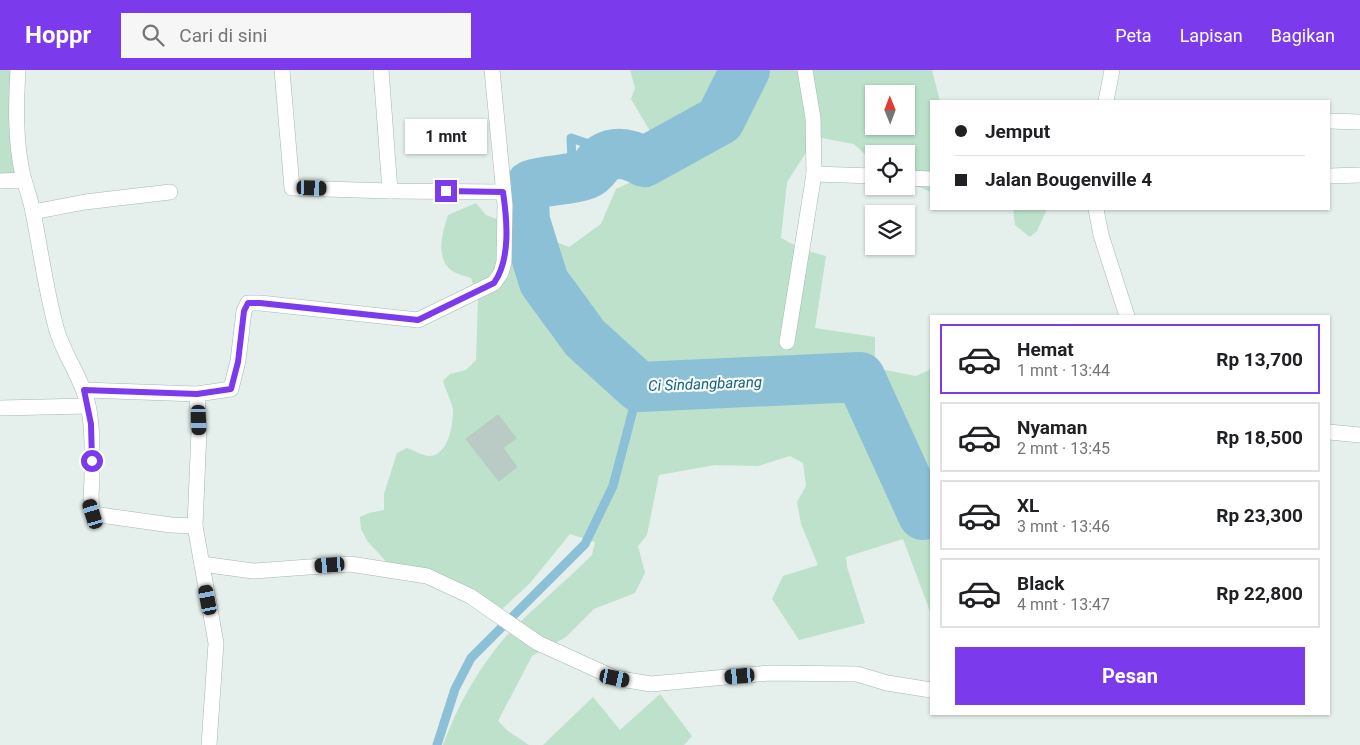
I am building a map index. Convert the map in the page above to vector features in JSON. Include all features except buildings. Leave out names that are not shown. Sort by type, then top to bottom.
[{"type":"street","points":[[18,70],[16,115],[24,180],[33,212],[42,273],[64,351],[84,390],[88,406],[91,424],[92,479],[90,503],[93,514],[171,525],[195,526]]},
{"type":"street","points":[[282,70],[292,188],[503,192]]},
{"type":"street","points":[[381,70],[390,191]]},
{"type":"street","points":[[84,390],[197,394],[231,389],[238,362],[244,311],[246,306],[252,302],[418,320],[494,283],[502,273],[504,262],[505,205],[492,70]]},
{"type":"street","points":[[787,342],[814,174],[813,118],[805,70]]},
{"type":"street","points":[[1106,100],[1112,70]]},
{"type":"street","points":[[1330,121],[1360,122]]},
{"type":"street","points":[[814,174],[865,176]]},
{"type":"street","points":[[1330,176],[1360,175]]},
{"type":"street","points":[[915,178],[930,179]]},
{"type":"street","points":[[0,181],[24,180]]},
{"type":"street","points":[[33,212],[85,202],[170,192]]},
{"type":"street","points":[[1096,210],[1101,235],[1127,315]]},
{"type":"street","points":[[197,394],[199,431],[195,526],[216,643],[209,745]]},
{"type":"street","points":[[0,408],[88,406]]},
{"type":"street","points":[[1330,432],[1360,434]]},
{"type":"street","points":[[202,564],[253,571],[350,564],[379,567],[427,576],[470,596],[522,633],[590,668],[615,678],[635,682],[650,684],[769,673],[857,674],[887,683],[930,690]]},
{"type":"green space","points":[[0,70],[14,70],[24,184],[0,184]]},
{"type":"green space","points":[[630,70],[932,70],[940,100],[930,100],[930,192],[915,186],[915,145],[865,145],[865,154],[854,144],[816,137],[787,182],[781,238],[804,250],[826,256],[815,328],[875,337],[875,368],[916,376],[930,369],[930,611],[903,539],[846,557],[847,567],[865,623],[799,640],[772,599],[783,576],[818,565],[801,524],[797,502],[806,486],[803,463],[790,456],[758,466],[715,465],[659,475],[647,535],[638,546],[645,573],[635,593],[594,609],[566,637],[532,656],[498,721],[508,731],[529,745],[443,745],[463,699],[480,670],[500,643],[592,555],[595,542],[570,534],[530,583],[500,611],[458,587],[399,575],[368,542],[361,529],[360,517],[384,510],[384,494],[397,453],[407,448],[429,456],[435,455],[445,446],[452,424],[453,411],[443,381],[450,374],[466,370],[476,360],[478,299],[471,278],[452,271],[443,259],[441,245],[448,215],[476,203],[486,215],[569,247],[601,224],[616,189],[656,170],[660,148],[631,99],[635,88]]},
{"type":"green space","points":[[1013,210],[1047,210],[1037,231],[1030,237],[1015,225]]},
{"type":"green space","points":[[660,694],[692,736],[684,745],[543,745],[593,697],[620,730]]},
{"type":"waterway","name":"Ci Sindangbarang","points":[[745,70],[720,120],[644,162],[635,157],[614,154],[602,160],[587,174],[531,185],[524,202],[525,221],[544,282],[585,338],[639,387],[860,377],[923,515]]},
{"type":"waterway","points":[[576,176],[572,161],[571,138],[586,143],[604,158]]},
{"type":"waterway","points":[[437,745],[455,689],[471,658],[585,544],[613,486],[639,387]]},
{"type":"route","points":[[92,461],[91,424],[84,390],[197,394],[231,389],[238,362],[244,311],[248,303],[418,320],[494,283],[502,273],[504,262],[505,205],[503,192],[446,191]]}]
